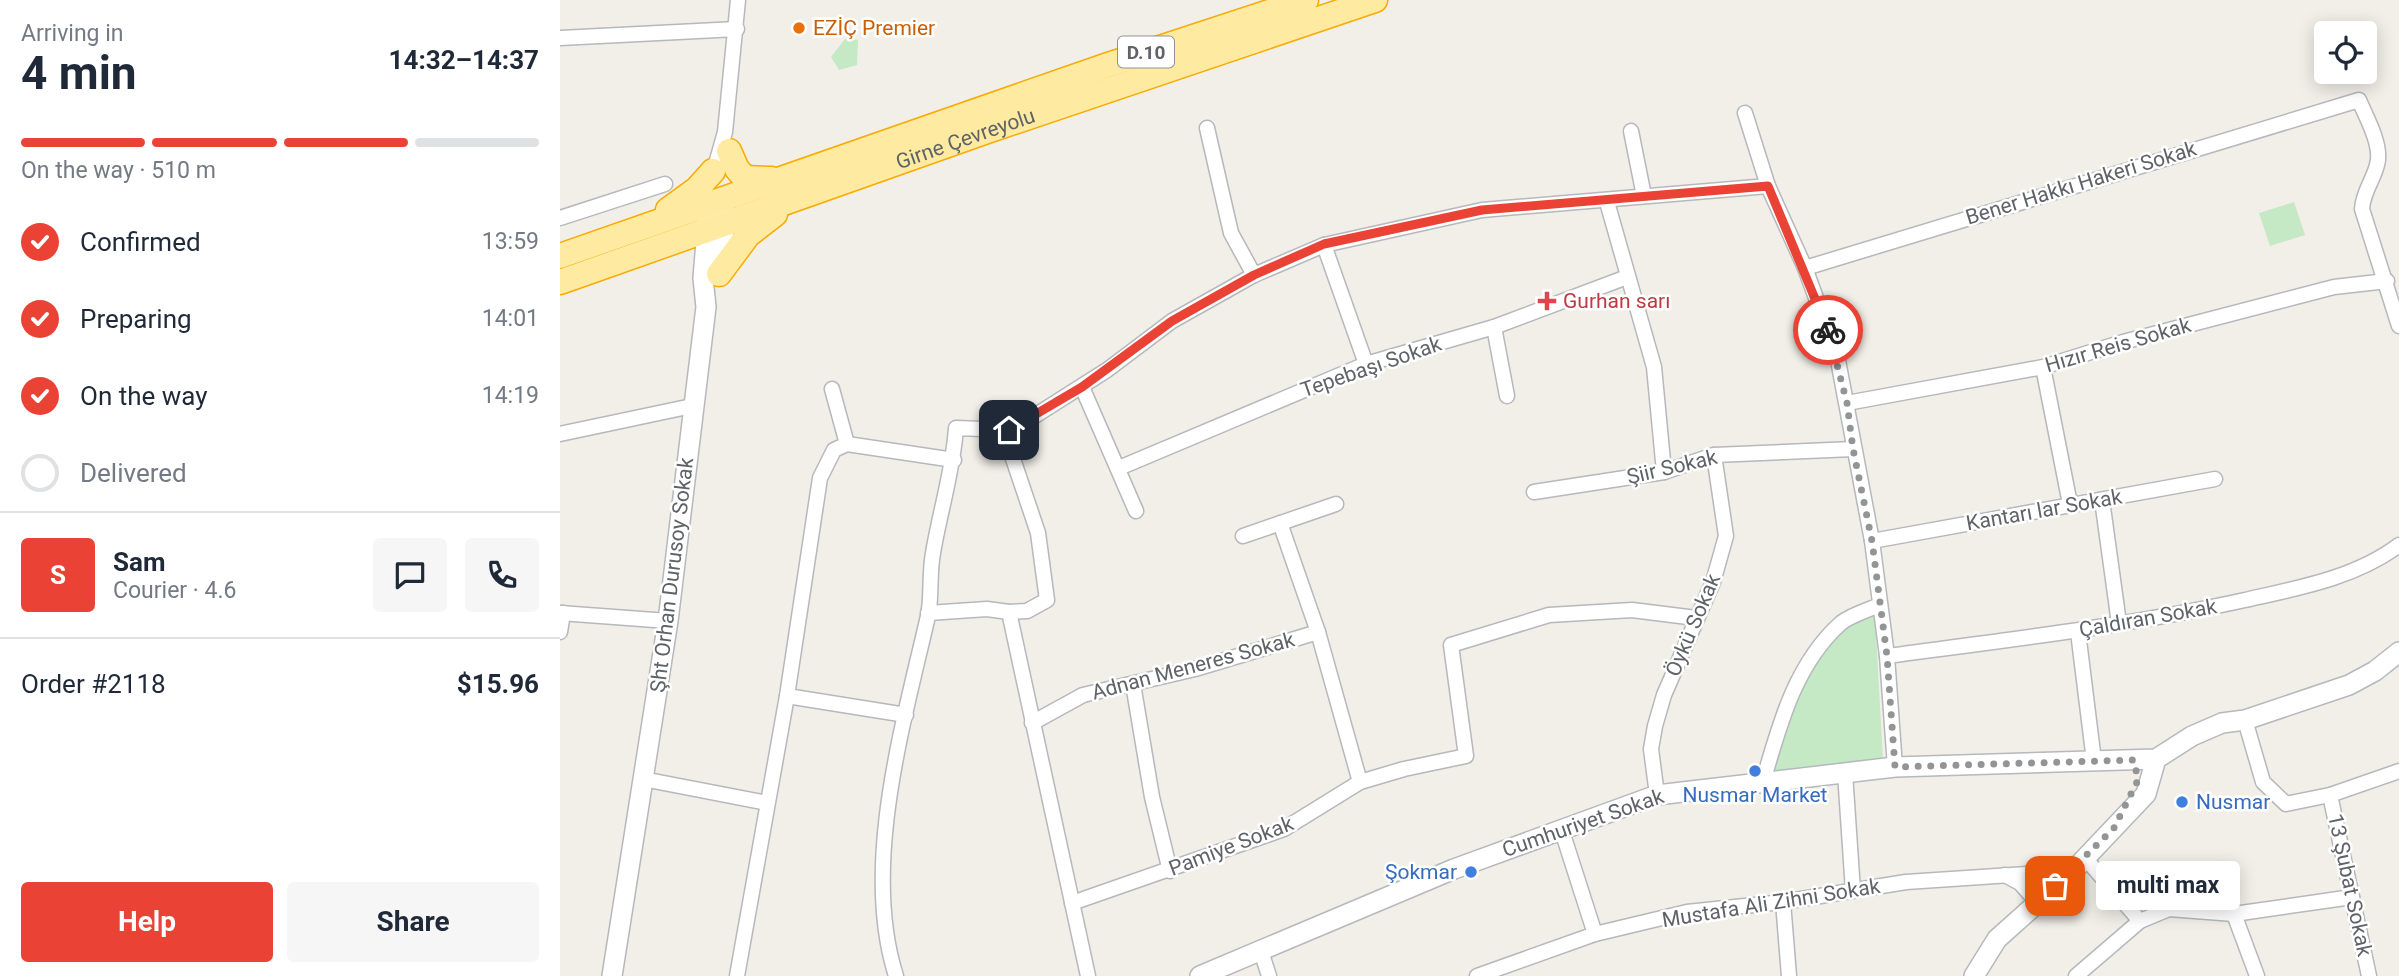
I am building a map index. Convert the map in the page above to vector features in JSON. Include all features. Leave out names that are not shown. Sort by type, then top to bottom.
[{"type":"highway","name":"Girne Çevreyolu","points":[[560,282],[716,227],[791,188],[1084,73],[1306,0]]},
{"type":"highway","name":"Girne Çevreyolu","points":[[560,256],[718,201],[791,188],[1375,0]]},
{"type":"highway","points":[[727,141],[737,169],[745,178],[791,188]]},
{"type":"highway","points":[[644,227],[697,189],[713,171]]},
{"type":"highway","points":[[719,274],[748,235],[791,188]]},
{"type":"street","points":[[718,201],[727,141],[738,0]]},
{"type":"street","points":[[560,38],[737,29]]},
{"type":"street","name":"Bener Hakkı Hakeri Sokak","points":[[1805,268],[2359,100],[2378,148],[2378,162],[2363,197],[2362,209],[2387,281]]},
{"type":"street","points":[[1745,113],[1768,186],[1805,268],[1837,355],[1872,541],[1887,656],[1895,767]]},
{"type":"street","points":[[1207,128],[1231,233],[1254,275]]},
{"type":"street","points":[[1631,131],[1644,196]]},
{"type":"street","name":"Şht Orhan Durusoy Sokak","points":[[612,976],[668,621],[706,307],[704,278],[716,227],[718,201],[713,171],[727,141]]},
{"type":"street","points":[[560,218],[665,184]]},
{"type":"street","points":[[896,976],[882,917],[881,892],[886,831],[912,674],[928,613],[933,554],[954,460],[956,428],[1009,430],[1022,424],[1082,387],[1172,321],[1254,275],[1324,244],[1482,210],[1607,202],[1644,196],[1768,186]]},
{"type":"street","points":[[1607,202],[1654,368],[1664,472]]},
{"type":"street","points":[[706,307],[719,274],[716,227]]},
{"type":"street","points":[[1324,244],[1366,364]]},
{"type":"street","name":"Tepebaşı Sokak","points":[[1119,468],[1366,364],[1494,327],[1627,277]]},
{"type":"street","points":[[2387,281],[2399,326]]},
{"type":"street","name":"Hızır Reis Sokak","points":[[1847,403],[2043,367],[2123,342],[2334,287],[2387,281]]},
{"type":"street","points":[[1494,327],[1507,396]]},
{"type":"street","points":[[2043,367],[2070,504]]},
{"type":"street","points":[[1082,387],[1136,511]]},
{"type":"street","points":[[832,389],[846,444]]},
{"type":"street","points":[[560,435],[692,406]]},
{"type":"street","points":[[928,613],[1027,611],[1047,600],[1038,533],[1003,429]]},
{"type":"street","points":[[737,976],[766,803],[788,695],[820,478],[834,450],[846,444],[954,460]]},
{"type":"street","name":"Şiir Sokak","points":[[1534,492],[1664,472],[1714,455],[1853,449]]},
{"type":"street","name":"Öykü Sokak","points":[[1657,795],[1651,749],[1655,726],[1664,695],[1713,582],[1726,536],[1714,455]]},
{"type":"street","name":"Kantarı lar Sokak","points":[[1872,541],[2215,479]]},
{"type":"street","points":[[2102,500],[2119,622]]},
{"type":"street","points":[[1242,536],[1336,504]]},
{"type":"street","points":[[1280,523],[1318,632],[1360,782]]},
{"type":"street","name":"Çaldıran Sokak","points":[[1887,656],[2030,635],[2078,632],[2119,622],[2179,614],[2312,585],[2385,556],[2399,545]]},
{"type":"street","points":[[1763,782],[1784,709],[1814,653],[1843,621],[1880,605]]},
{"type":"street","name":"Pamiye Sokak","points":[[1072,903],[1284,829],[1360,782],[1404,769],[1466,756],[1451,645],[1549,615],[1632,610],[1696,618]]},
{"type":"street","points":[[1009,612],[1088,976]]},
{"type":"street","points":[[560,632],[562,613],[668,621]]},
{"type":"street","name":"Adnan Meneres Sokak","points":[[1032,723],[1083,695],[1195,669],[1318,632]]},
{"type":"street","points":[[2078,632],[2094,761]]},
{"type":"street","points":[[1974,976],[1997,939],[2079,864],[2146,794],[2157,759],[2192,736],[2222,723],[2245,720],[2348,685],[2375,671],[2399,652]]},
{"type":"street","points":[[1133,684],[1152,797],[1170,871]]},
{"type":"street","points":[[788,695],[906,716]]},
{"type":"street","name":"13 Şubat Sokak","points":[[2245,720],[2263,782],[2275,797],[2286,804],[2330,795],[2399,771]]},
{"type":"street","name":"Cumhuriyet Sokak","points":[[1200,976],[1260,948],[1561,828],[1657,795],[1895,767],[2157,759]]},
{"type":"street","points":[[2114,828],[2138,780],[2134,760]]},
{"type":"street","points":[[1845,773],[1853,891]]},
{"type":"street","points":[[643,779],[766,803]]},
{"type":"street","name":"13 Şubat Sokak","points":[[2330,795],[2369,976]]},
{"type":"street","points":[[1561,828],[1595,934]]},
{"type":"street","points":[[2079,864],[2140,921]]},
{"type":"street","name":"Mustafa Ali Zihni Sokak","points":[[1477,976],[1509,970],[1595,934],[1687,912],[1783,902],[1906,882],[2004,875],[2079,864]]},
{"type":"street","points":[[2004,875],[2020,883],[2037,902]]},
{"type":"street","points":[[2076,976],[2140,921],[2169,909],[2234,914],[2352,897]]},
{"type":"street","points":[[1783,902],[1789,976]]},
{"type":"street","points":[[2234,914],[2257,976]]},
{"type":"street","points":[[1260,948],[1269,976]]},
{"type":"green space","points":[[845,39],[858,40],[857,65],[839,70],[831,57]]},
{"type":"green space","points":[[2294,202],[2305,235],[2270,246],[2259,213]]},
{"type":"green space","points":[[1875,616],[1883,761],[1771,773],[1797,694],[1818,655],[1844,628]]},
{"type":"way so far","points":[[1828,330],[1837,355],[1872,541],[1887,656],[1895,767],[2134,760],[2138,780],[2114,828],[2055,886]]},
{"type":"place","name":"EZİÇ Premier","points":[[799,28]]},
{"type":"place","name":"Gurhan sarı","points":[[1547,301]]},
{"type":"place","name":"Nusmar Market","points":[[1755,771]]},
{"type":"place","name":"Nusmar","points":[[2182,802]]},
{"type":"place","name":"Şokmar","points":[[1471,872]]},
{"type":"place","name":"multi max","points":[[2055,886]]},
{"type":"route","points":[[1009,430],[1082,387],[1172,321],[1254,275],[1306,250],[1482,210],[1607,202],[1631,197],[1768,186],[1805,268],[1828,330]]}]
